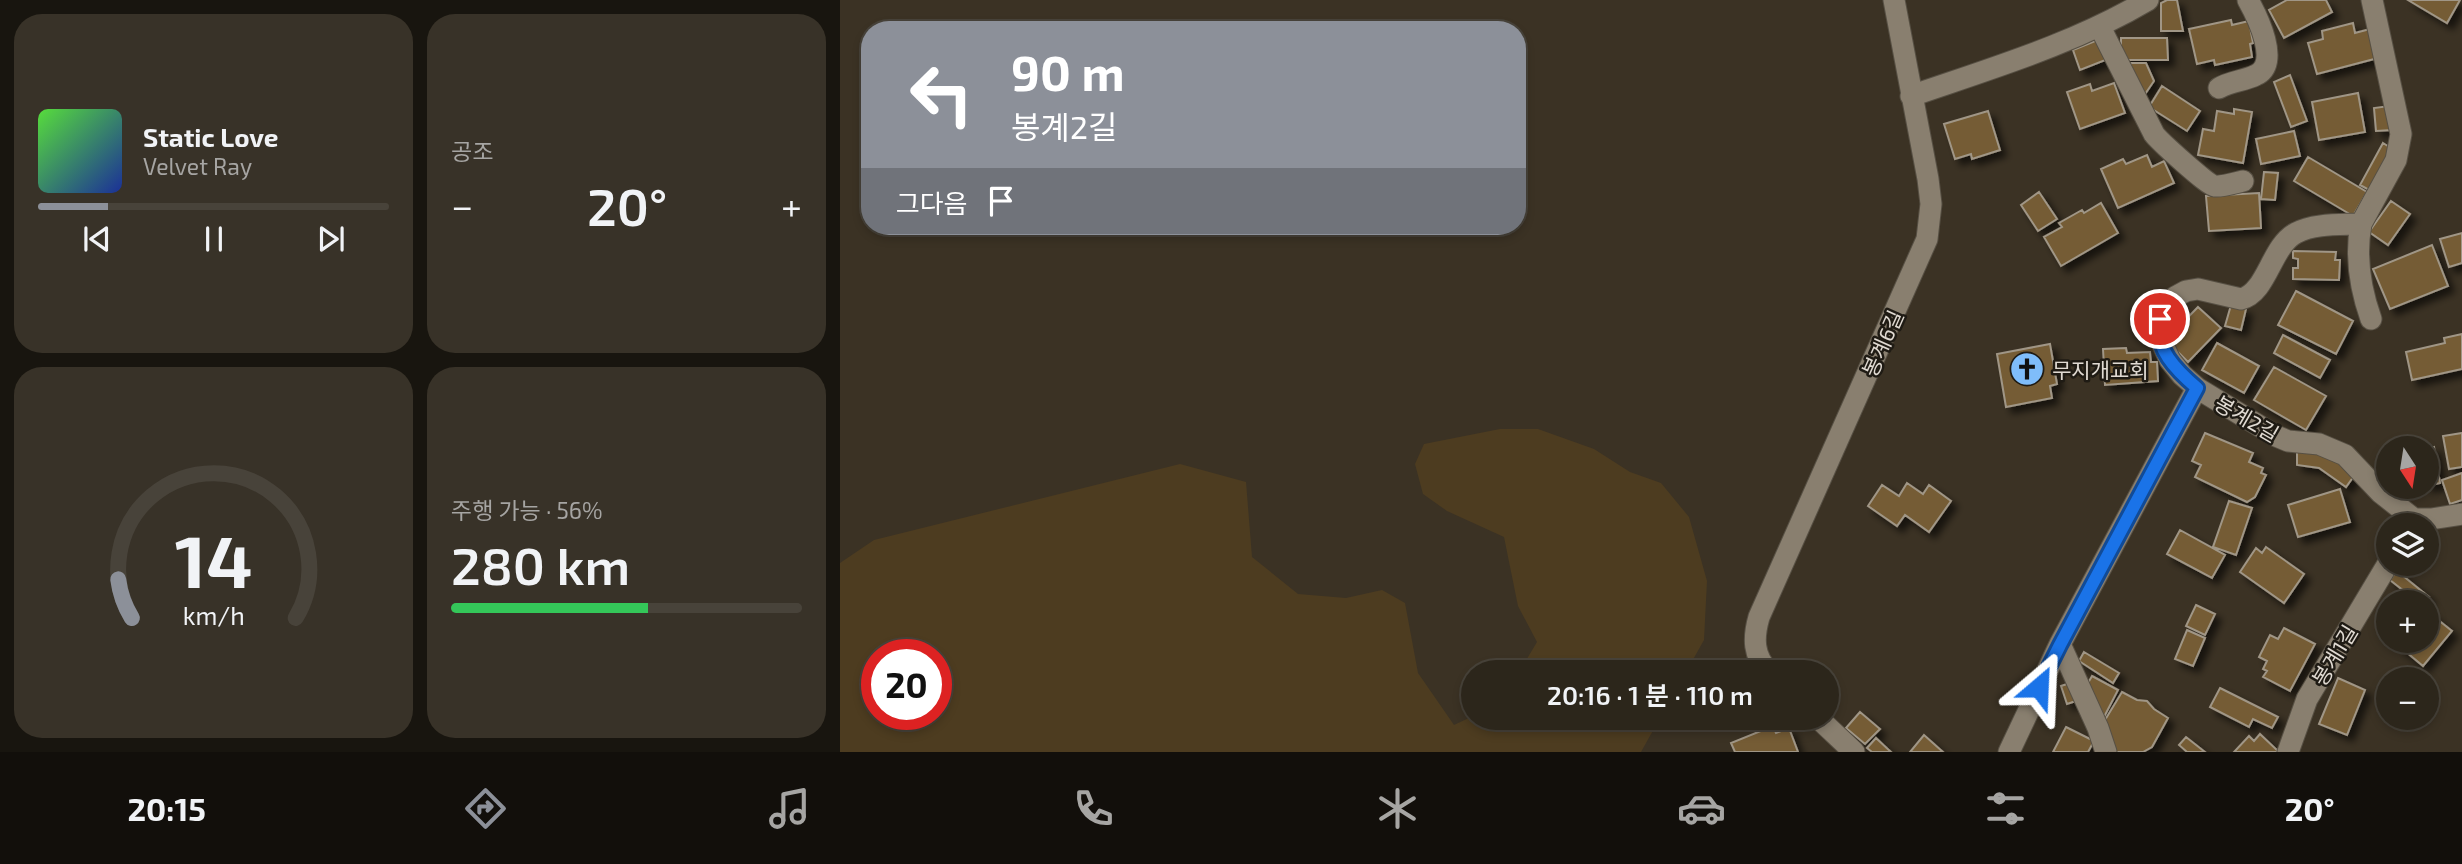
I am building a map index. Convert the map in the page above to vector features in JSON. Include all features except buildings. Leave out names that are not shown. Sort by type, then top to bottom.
[{"type":"street","name":"봉계6길","points":[[1759,660],[1755,633],[1759,617],[1927,239],[1931,204],[1894,0]]},
{"type":"street","points":[[1912,96],[2100,27],[2148,0]]},
{"type":"street","points":[[2219,88],[2256,75],[2263,67],[2266,44],[2248,0]]},
{"type":"street","points":[[2371,319],[2359,273],[2361,224],[2396,160],[2401,134],[2372,0]]},
{"type":"street","points":[[2100,27],[2160,142],[2180,157],[2207,184],[2218,186],[2243,181]]},
{"type":"street","name":"봉계2길","points":[[2361,224],[2297,232],[2283,244],[2256,289],[2241,299],[2198,289],[2175,297],[2160,319],[2159,336],[2170,360],[2197,388],[2288,441],[2319,444],[2345,455],[2403,513]]},
{"type":"street","points":[[2009,752],[2060,645],[2197,388]]},
{"type":"street","name":"봉계2길","points":[[2439,518],[2462,513]]},
{"type":"street","name":"봉계1길","points":[[2288,752],[2307,699],[2381,576]]},
{"type":"street","points":[[2060,645],[2098,728],[2106,752]]},
{"type":"street","points":[[1831,730],[1854,752]]},
{"type":"shaded area","points":[[1500,429],[1538,429],[1594,449],[1630,472],[1661,483],[1689,517],[1707,581],[1704,640],[1693,660],[1526,660],[1537,642],[1518,606],[1504,537],[1447,511],[1423,494],[1415,464],[1424,444]]},
{"type":"shaded area","points":[[1180,464],[1246,482],[1252,557],[1298,594],[1346,598],[1382,590],[1405,603],[1418,673],[1454,725],[1461,722],[1461,730],[1653,730],[1641,752],[840,752],[840,563],[874,540]]},
{"type":"place","name":"무지개교회","points":[[2027,369]]},
{"type":"route","points":[[2039,687],[2197,388],[2182,375],[2161,344],[2158,327],[2160,319]]}]
